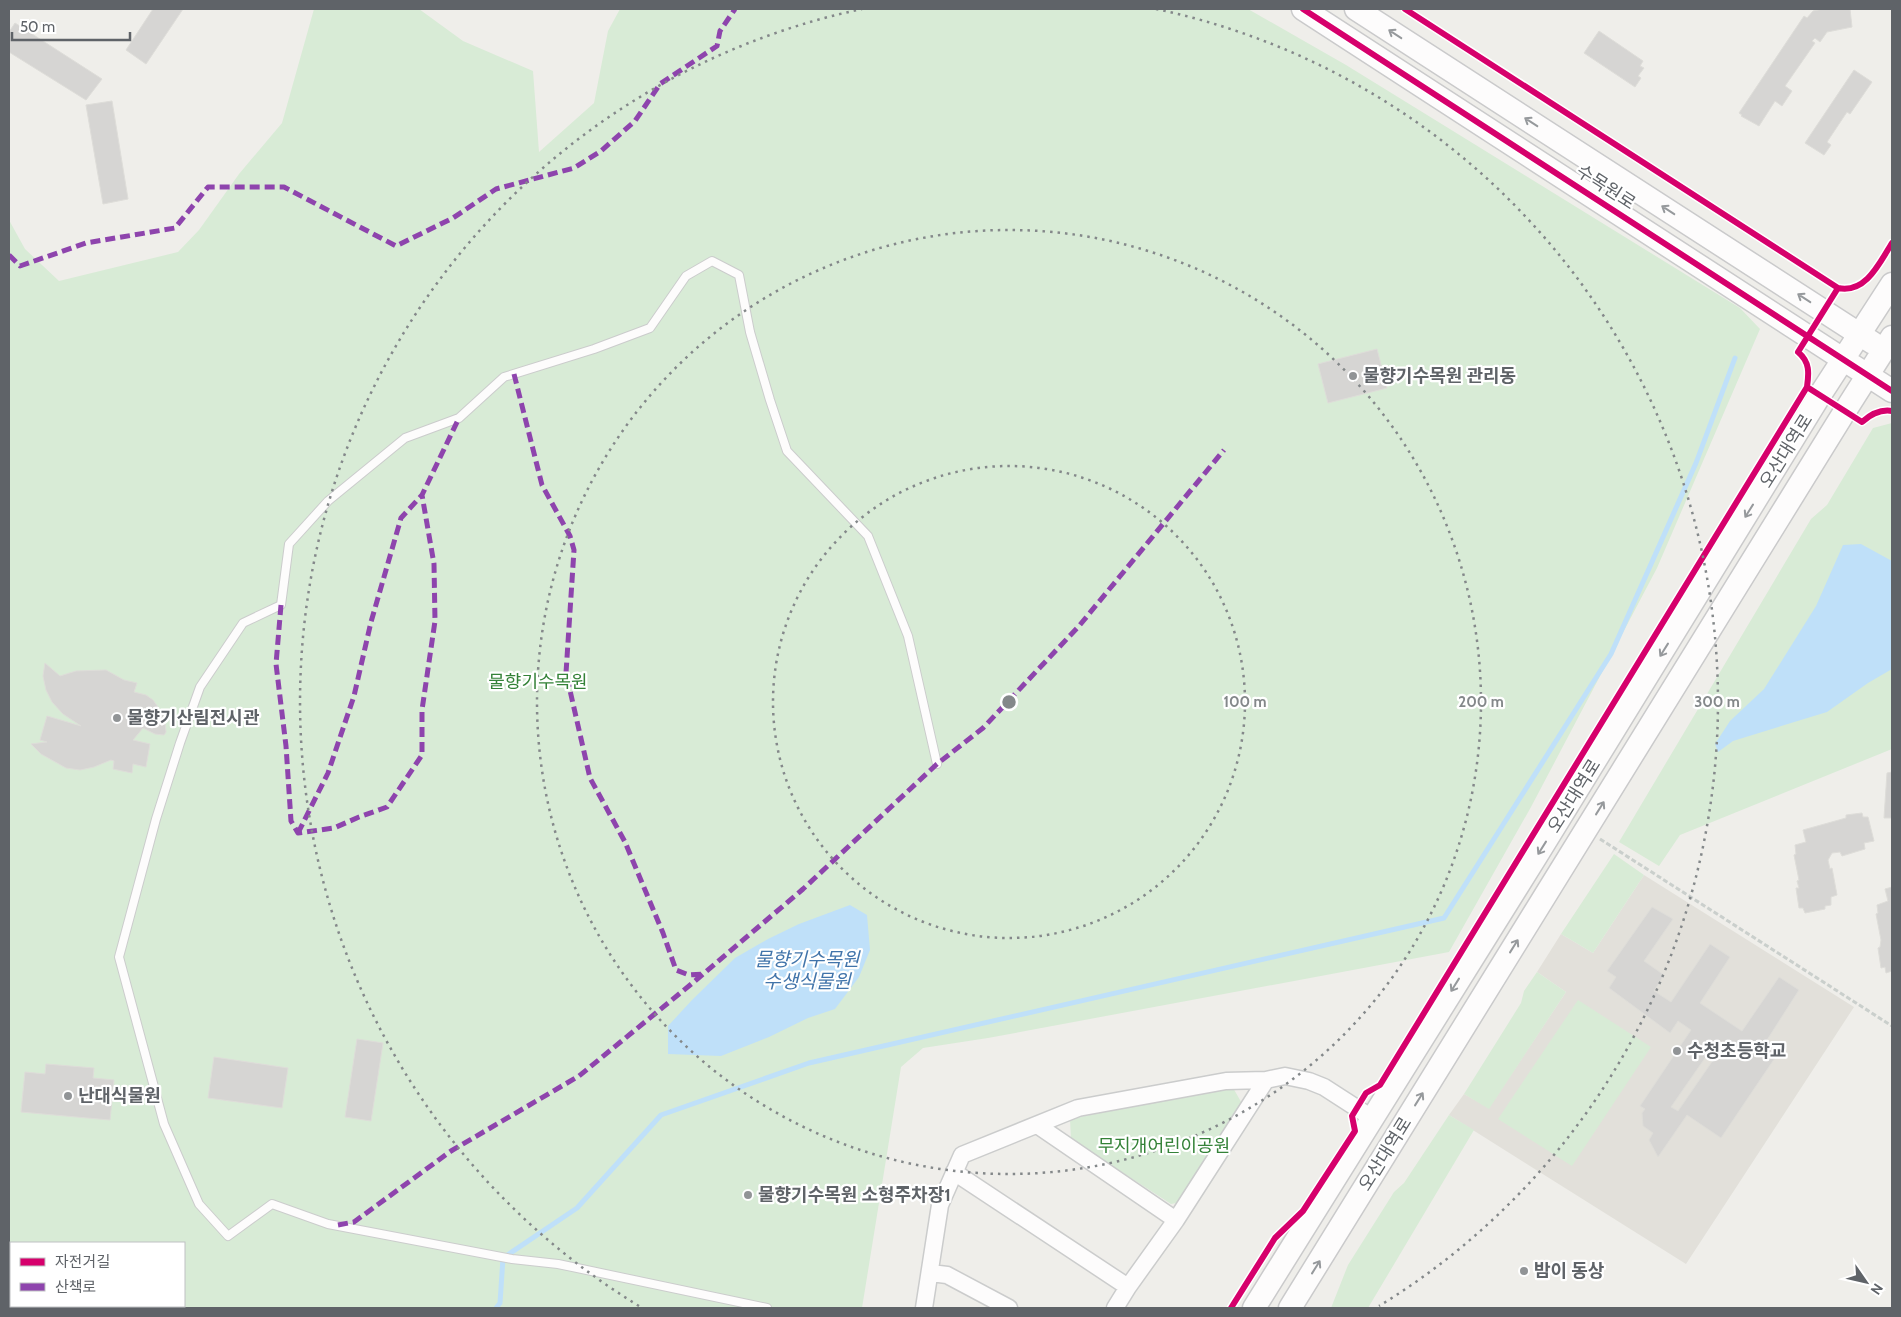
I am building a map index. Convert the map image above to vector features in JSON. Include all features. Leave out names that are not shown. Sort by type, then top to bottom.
[{"type":"main road","name":"수목원로","points":[[1303,9],[1892,391]]},
{"type":"main road","name":"수목원로","points":[[1356,9],[1860,335],[1889,348]]},
{"type":"main road","name":"오산대역로","points":[[1254,1308],[1537,855],[1820,395],[1892,284]]},
{"type":"main road","name":"오산대역로","points":[[1290,1308],[1868,375],[1889,348]]},
{"type":"street","points":[[924,1308],[931,1273],[940,1205],[962,1155],[1078,1108],[1226,1081],[1266,1080],[1285,1076],[1309,1081],[1341,1097],[1372,1118]]},
{"type":"street","points":[[1115,1308],[1176,1220],[1266,1080]]},
{"type":"street","points":[[1037,1125],[1176,1220]]},
{"type":"street","points":[[954,1172],[1128,1287]]},
{"type":"street","points":[[931,1273],[947,1275],[1009,1308]]},
{"type":"lane","points":[[767,1308],[549,1263],[512,1259],[328,1224],[272,1204],[228,1236],[199,1204],[164,1124],[119,957],[156,819],[200,687],[243,623],[281,605],[290,544],[328,501],[405,438],[459,418],[504,377],[594,349],[650,328],[686,276],[712,261],[739,275],[750,332],[787,451],[868,536],[908,636],[936,764]]},
{"type":"path","points":[[1586,830],[1892,1026]]},
{"type":"shaded area","name":"수청초등학교","points":[[1644,875],[1854,1007],[1686,1264],[1449,1115],[1464,1094],[1489,1108],[1566,992],[1537,972],[1561,934],[1593,953]]},
{"type":"green space","name":"물향기수목원","points":[[314,9],[419,9],[463,41],[533,71],[539,152],[594,103],[608,31],[620,9],[1248,9],[1346,65],[1740,308],[1760,329],[1657,568],[1531,807],[1449,952],[988,1038],[923,1048],[901,1067],[862,1308],[9,1308],[9,220],[25,249],[59,281],[178,252],[199,230],[239,174],[282,123]]},
{"type":"green space","points":[[1892,423],[1892,749],[1680,835],[1659,866],[1619,842],[1811,519],[1827,505],[1873,428]]},
{"type":"green space","points":[[1614,854],[1644,875],[1593,953],[1561,934]]},
{"type":"green space","points":[[1537,972],[1566,992],[1489,1109],[1464,1094],[1521,1003],[1524,991]]},
{"type":"green space","points":[[1578,1000],[1651,1047],[1572,1166],[1498,1119]]},
{"type":"green space","name":"무지개어린이공원","points":[[1232,1086],[1244,1107],[1182,1202],[1171,1204],[1071,1139],[1070,1119]]},
{"type":"green space","points":[[1449,1115],[1474,1130],[1368,1308],[1331,1308],[1348,1265],[1394,1192],[1404,1183]]},
{"type":"water","points":[[1861,544],[1892,561],[1892,669],[1868,683],[1827,712],[1733,741],[1718,752],[1715,744],[1730,721],[1764,689],[1816,606],[1843,545]]},
{"type":"water","name":"물향기수목원 수생식물원","points":[[850,905],[867,915],[870,950],[859,977],[835,1009],[808,1018],[769,1037],[721,1056],[668,1054],[668,1026],[735,958],[799,924]]},
{"type":"building","points":[[153,9],[183,9],[146,64],[126,50]]},
{"type":"building","points":[[1850,9],[1852,27],[1827,32],[1820,42],[1815,38],[1812,41],[1815,43],[1785,86],[1792,91],[1782,106],[1775,101],[1759,126],[1741,116],[1739,113],[1804,16],[1807,18],[1813,11]]},
{"type":"building","points":[[15,23],[102,79],[86,100],[9,52],[9,32]]},
{"type":"building","points":[[1599,31],[1643,61],[1640,66],[1644,68],[1638,76],[1641,78],[1635,87],[1584,53]]},
{"type":"building","points":[[1854,70],[1872,82],[1850,114],[1847,112],[1827,142],[1831,145],[1824,155],[1805,143]]},
{"type":"building","points":[[112,101],[128,199],[103,204],[86,105]]},
{"type":"building","name":"물향기수목원 관리동","points":[[1377,349],[1387,388],[1328,403],[1318,364]]},
{"type":"building","name":"물향기산림전시관","points":[[45,663],[60,676],[76,671],[106,670],[124,680],[137,683],[134,692],[146,695],[153,700],[163,714],[166,732],[164,735],[155,734],[143,728],[133,740],[150,744],[146,767],[133,764],[132,773],[113,769],[114,761],[111,760],[80,770],[66,768],[41,754],[31,744],[47,742],[40,740],[47,716],[81,726],[63,714],[52,702],[46,690],[43,676]]},
{"type":"building","points":[[1892,772],[1892,818],[1884,818],[1887,773]]},
{"type":"building","points":[[1862,813],[1863,817],[1868,817],[1874,841],[1864,843],[1865,849],[1842,856],[1840,852],[1832,853],[1828,860],[1830,869],[1832,868],[1837,895],[1831,897],[1831,905],[1825,906],[1825,909],[1805,913],[1803,908],[1799,908],[1796,888],[1799,888],[1797,881],[1799,880],[1794,855],[1796,854],[1795,845],[1806,842],[1803,830],[1846,818],[1846,815]]},
{"type":"building","points":[[1892,887],[1892,971],[1886,973],[1885,967],[1881,968],[1878,948],[1880,947],[1881,940],[1876,914],[1878,913],[1877,905],[1888,901],[1885,889]]},
{"type":"building","points":[[1652,907],[1673,919],[1644,961],[1664,975],[1654,991],[1671,1002],[1710,944],[1730,957],[1700,1003],[1742,1031],[1779,977],[1799,990],[1767,1040],[1781,1049],[1721,1138],[1687,1115],[1658,1157],[1649,1140],[1653,1133],[1643,1126],[1642,1113],[1645,1109],[1640,1106],[1691,1030],[1678,1021],[1670,1033],[1609,988],[1616,977],[1607,971]],"holes":[[[1714,1045],[1720,1050],[1678,1111],[1671,1107]]]},
{"type":"building","points":[[357,1039],[383,1043],[371,1121],[345,1117]]},
{"type":"building","points":[[214,1057],[288,1068],[282,1108],[208,1098]]},
{"type":"building","name":"난대식물원","points":[[46,1064],[94,1068],[93,1078],[114,1080],[110,1120],[21,1112],[25,1072],[45,1074]]},
{"type":"waterway","points":[[496,1308],[500,1303],[503,1258],[577,1208],[661,1115],[809,1063],[1444,918],[1611,654],[1696,463],[1735,358]]},
{"type":"marked path","points":[[9,255],[20,266],[86,243],[175,228],[208,187],[284,187],[396,246],[453,218],[496,189],[574,168],[601,151],[635,121],[660,84],[717,46],[720,31],[735,9]]},
{"type":"marked path","points":[[514,374],[542,485],[570,536],[574,550],[566,673],[590,778],[625,842],[663,933],[676,970],[689,975],[703,974]]},
{"type":"marked path","points":[[281,605],[276,664],[286,746],[291,821],[298,833],[334,828],[387,807],[422,755],[422,710],[435,621],[434,564],[422,495],[459,418]]},
{"type":"marked path","points":[[338,1225],[354,1222],[451,1151],[579,1076],[803,889],[937,764],[983,728],[1079,626],[1224,450]]},
{"type":"marked path","points":[[298,833],[328,773],[354,696],[371,622],[401,518],[422,495]]},
{"type":"cycle path","points":[[1303,9],[1892,391]]},
{"type":"cycle path","points":[[1405,9],[1838,288],[1848,289],[1864,281],[1877,267],[1892,243]]},
{"type":"cycle path","points":[[1231,1308],[1275,1238],[1303,1211],[1355,1131],[1352,1116],[1366,1093],[1380,1085],[1807,387],[1807,364],[1798,352],[1838,288]]},
{"type":"cycle path","points":[[1807,387],[1862,422],[1876,413],[1892,411]]},
{"type":"place","name":"물향기수목원 관리동","points":[[1353,376]]},
{"type":"place","name":"물향기산림전시관","points":[[117,718]]},
{"type":"place","name":"수청초등학교","points":[[1677,1051]]},
{"type":"place","name":"난대식물원","points":[[68,1096]]},
{"type":"place","name":"물향기수목원 소형주차장1","points":[[748,1195]]},
{"type":"place","name":"밤이 동상","points":[[1524,1271]]}]
